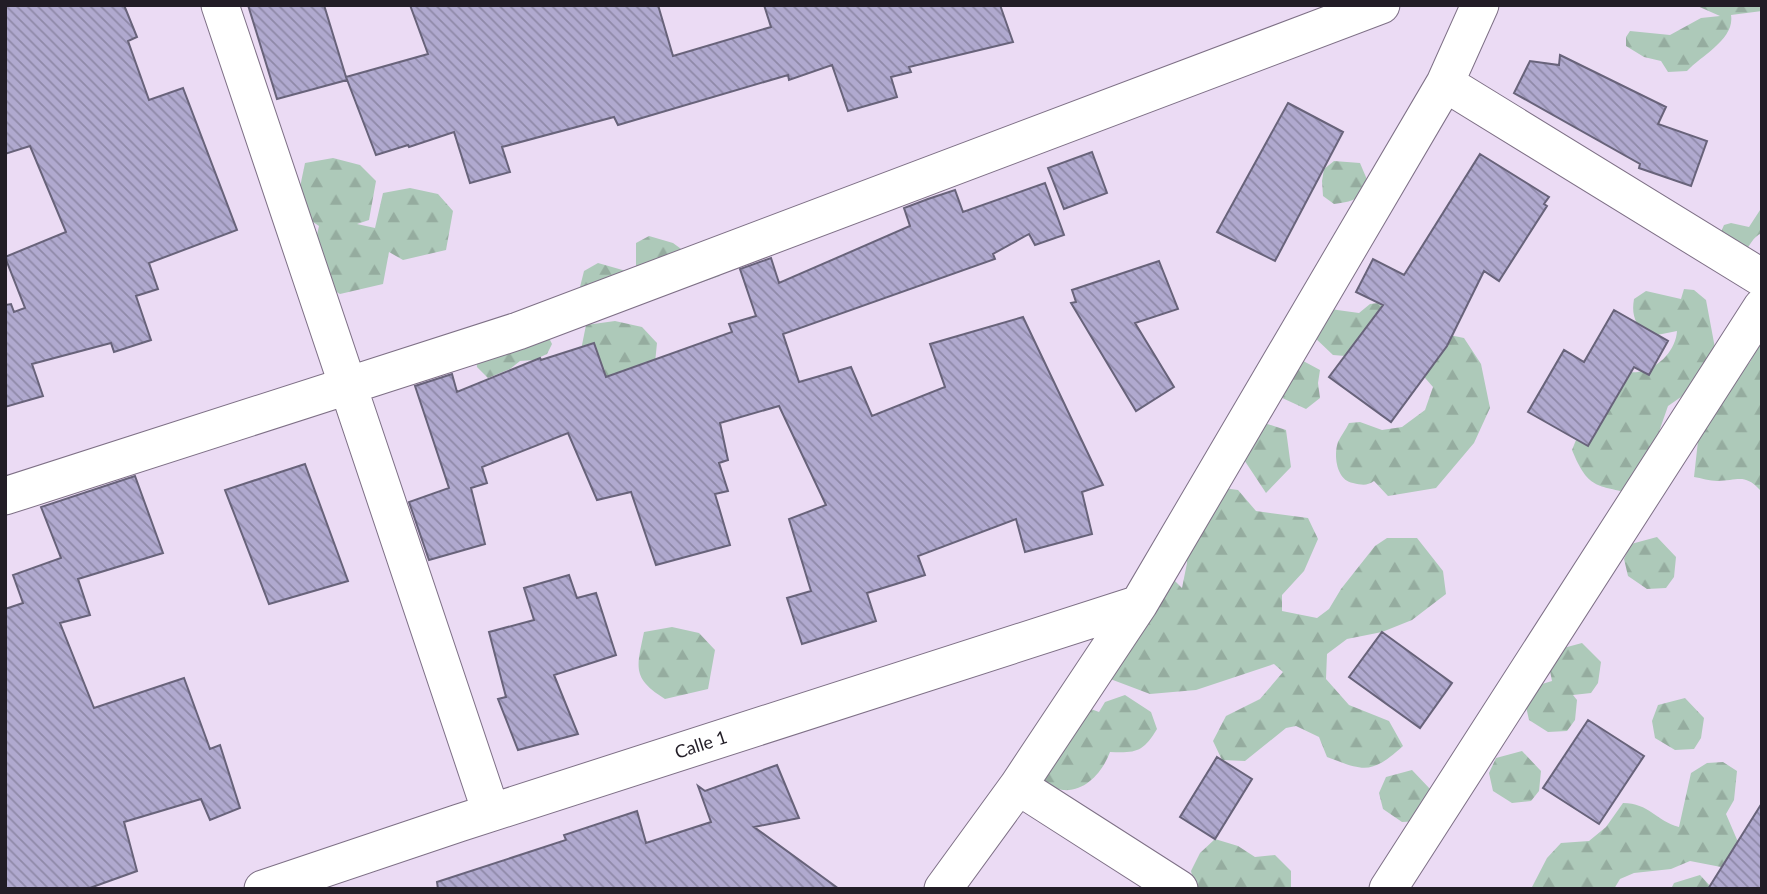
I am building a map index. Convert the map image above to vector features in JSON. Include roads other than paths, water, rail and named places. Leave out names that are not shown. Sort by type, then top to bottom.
[{"type":"street","points":[[220,5],[491,812]]},
{"type":"street","points":[[5,496],[518,331],[1381,5]]},
{"type":"street","points":[[943,889],[1018,786],[1139,604],[1445,83],[1480,5]]},
{"type":"street","points":[[1445,83],[1762,278]]},
{"type":"street","points":[[1388,889],[1762,307]]},
{"type":"street","name":"Calle 1","points":[[263,889],[491,812],[1139,604]]},
{"type":"street","points":[[1018,786],[1179,889]]}]
